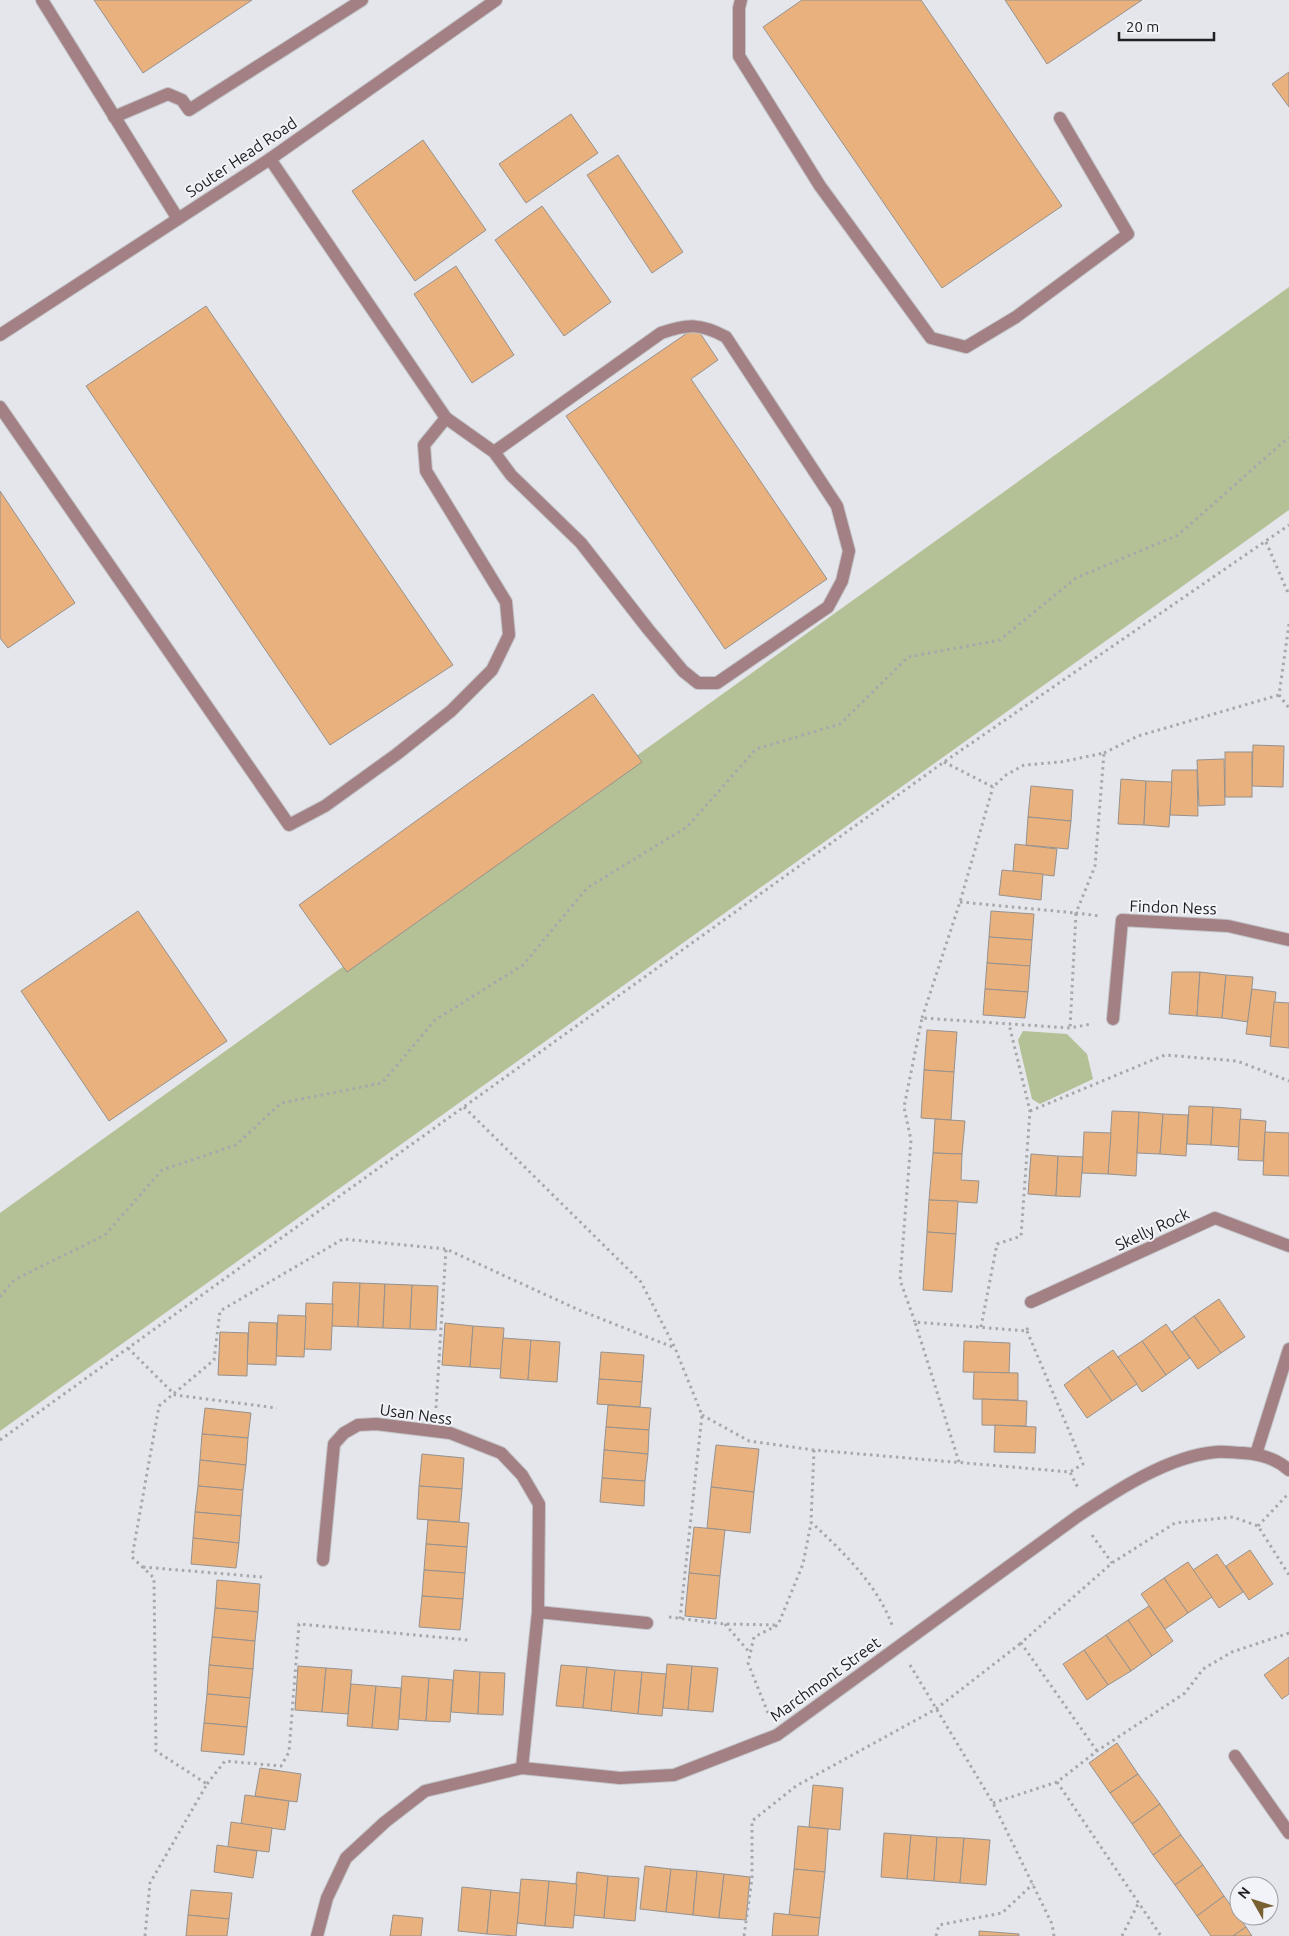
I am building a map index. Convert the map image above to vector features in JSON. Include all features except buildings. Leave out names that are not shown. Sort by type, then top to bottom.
[{"type":"street","points":[[42,0],[178,219]]},
{"type":"street","points":[[114,117],[168,94],[182,100],[190,110],[362,0]]},
{"type":"street","name":"Souter Head Road","points":[[0,335],[270,159],[496,0]]},
{"type":"street","points":[[741,0],[739,8],[739,56],[820,186],[931,338],[966,347],[1016,317],[1128,234],[1060,118]]},
{"type":"street","points":[[270,159],[446,418],[494,452],[511,475],[581,543],[648,629],[683,670],[698,683],[717,683],[828,607],[842,581],[849,551],[837,506],[726,337],[706,326],[683,326],[661,333],[494,452]]},
{"type":"street","points":[[0,407],[289,825],[325,806],[398,754],[451,711],[492,670],[509,635],[506,602],[426,471],[424,445],[446,418]]},
{"type":"street","name":"Findon Ness","points":[[1113,1019],[1122,920],[1228,926],[1289,940]]},
{"type":"street","name":"Skelly Rock","points":[[1031,1302],[1215,1218],[1289,1246]]},
{"type":"street","points":[[1256,1454],[1289,1349]]},
{"type":"street","name":"Usan Ness","points":[[322,1560],[334,1444],[344,1433],[358,1425],[376,1424],[450,1433],[501,1453],[522,1475],[539,1504],[538,1612],[522,1768]]},
{"type":"street","name":"Marchmont Street","points":[[317,1936],[327,1898],[346,1858],[385,1822],[425,1791],[522,1768],[620,1778],[674,1776],[777,1735],[1083,1513],[1117,1491],[1182,1459],[1217,1451],[1256,1454],[1280,1461],[1289,1470]]},
{"type":"street","points":[[538,1612],[647,1623]]},
{"type":"street","points":[[1236,1756],[1289,1833]]},
{"type":"path","points":[[0,1297],[14,1280],[105,1235],[162,1170],[236,1145],[281,1103],[382,1083],[435,1020],[523,965],[587,888],[687,827],[756,749],[840,724],[908,657],[1000,640],[1076,578],[1178,535],[1289,437]]},
{"type":"path","points":[[0,1440],[944,762],[1266,542],[1289,524]]},
{"type":"path","points":[[1266,542],[1289,595]]},
{"type":"path","points":[[1289,624],[1279,695],[1289,708]]},
{"type":"path","points":[[959,1462],[900,1280],[911,1140],[904,1107],[922,1018],[960,902],[993,787],[1006,775],[1024,765],[1061,762],[1104,753],[1138,736],[1279,695]]},
{"type":"path","points":[[1070,1028],[1076,913],[1095,866],[1104,753]]},
{"type":"path","points":[[944,762],[993,787]]},
{"type":"path","points":[[960,902],[1076,913],[1122,920]]},
{"type":"path","points":[[922,1018],[1070,1028],[1113,1019]]},
{"type":"path","points":[[981,1327],[998,1244],[1021,1236],[1030,1111],[1009,1024]]},
{"type":"path","points":[[1030,1111],[1165,1055],[1237,1061],[1289,1081]]},
{"type":"path","points":[[464,1107],[641,1282],[675,1348],[702,1415],[680,1619]]},
{"type":"path","points":[[207,1784],[156,1751],[154,1578],[132,1556],[159,1406],[175,1395],[214,1360],[220,1311],[343,1239],[446,1249],[578,1310],[675,1348]]},
{"type":"path","points":[[434,1431],[446,1249]]},
{"type":"path","points":[[702,1415],[748,1441],[814,1450],[1070,1472],[1083,1464],[1027,1331],[1031,1302]]},
{"type":"path","points":[[915,1322],[1027,1331]]},
{"type":"path","points":[[128,1348],[175,1395],[276,1408]]},
{"type":"path","points":[[777,1735],[748,1663],[754,1637],[778,1625],[803,1564],[811,1522],[814,1450]]},
{"type":"path","points":[[1070,1472],[1083,1513],[1112,1563]]},
{"type":"path","points":[[1258,1526],[1289,1493]]},
{"type":"path","points":[[744,1936],[752,1878],[752,1821],[796,1786],[936,1709],[1021,1644],[1112,1563],[1175,1522],[1233,1517],[1258,1526],[1289,1575]]},
{"type":"path","points":[[811,1522],[839,1548],[864,1577],[889,1617],[899,1646],[993,1803],[1034,1884],[1052,1924],[1054,1936]]},
{"type":"path","points":[[143,1567],[262,1577]]},
{"type":"path","points":[[647,1623],[663,1616],[724,1624],[778,1625]]},
{"type":"path","points":[[145,1936],[150,1883],[207,1784],[224,1761],[281,1766],[289,1752],[299,1624],[468,1640]]},
{"type":"path","points":[[724,1624],[750,1653]]},
{"type":"path","points":[[993,1803],[1057,1782],[1098,1751],[1185,1693],[1203,1670],[1232,1652],[1289,1633]]},
{"type":"path","points":[[1021,1644],[1098,1751]]},
{"type":"path","points":[[1057,1782],[1161,1936]]},
{"type":"path","points":[[936,1936],[940,1925],[1002,1914],[1034,1884]]},
{"type":"path","points":[[1123,1935],[1138,1904]]},
{"type":"green space","points":[[1289,287],[1289,510],[0,1431],[0,1213]]},
{"type":"green space","points":[[1023,1031],[1067,1034],[1087,1054],[1093,1079],[1040,1104],[1032,1099],[1018,1040]]}]
